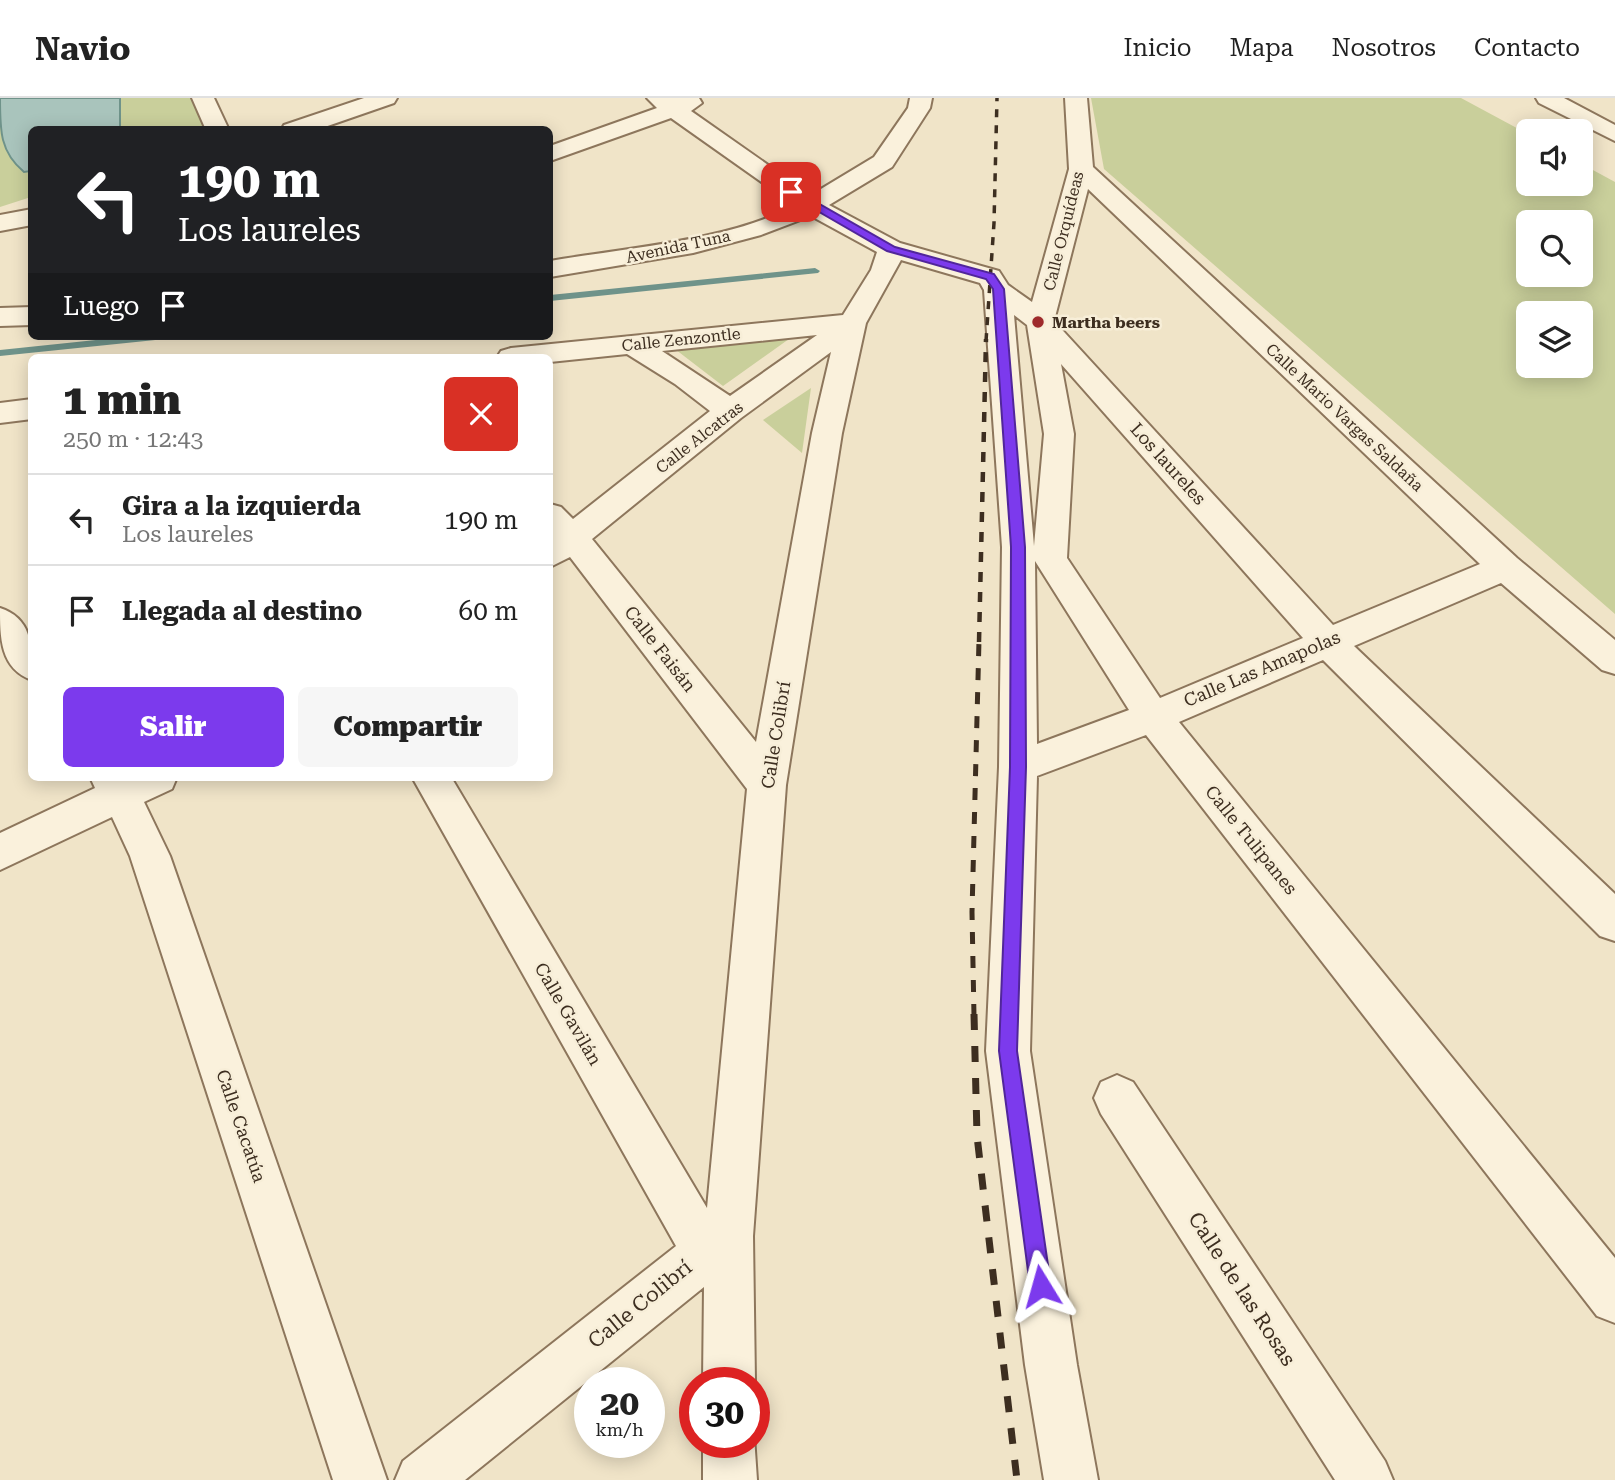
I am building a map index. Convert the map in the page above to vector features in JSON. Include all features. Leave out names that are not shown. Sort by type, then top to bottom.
[{"type":"street","points":[[203,98],[216,126]]},
{"type":"street","points":[[304,126],[386,98]]},
{"type":"street","points":[[553,153],[665,104],[703,98]]},
{"type":"street","name":"Avenida Tuna","points":[[553,268],[693,245],[752,230],[811,206],[883,162],[901,139],[919,108],[921,98]]},
{"type":"street","name":"Calle Orquídeas","points":[[1040,322],[1081,169],[1076,98]]},
{"type":"street","points":[[1547,98],[1615,134]]},
{"type":"street","name":"Los laureles","points":[[665,104],[811,206],[891,249],[990,277],[998,289],[1040,322],[1326,641],[1615,922]]},
{"type":"street","name":"Calle Mario Vargas Saldaña","points":[[1081,169],[1505,567],[1615,660]]},
{"type":"street","points":[[0,223],[28,218]]},
{"type":"street","name":"Calle Colibrí","points":[[728,1367],[717,1244],[767,785],[827,433],[852,323],[884,270],[891,249]]},
{"type":"street","points":[[998,289],[1018,547],[1018,767],[1008,1051],[1051,1365],[1071,1480]]},
{"type":"street","points":[[0,317],[28,316]]},
{"type":"street","name":"Calle Tulipanes","points":[[1040,322],[1059,434],[1050,559],[1153,717],[1615,1298]]},
{"type":"street","name":"Calle Zenzontle","points":[[538,354],[852,323]]},
{"type":"street","name":"Calle Alcatras","points":[[557,536],[852,323]]},
{"type":"street","points":[[630,344],[685,377],[730,411]]},
{"type":"street","points":[[0,413],[28,410]]},
{"type":"street","name":"Calle Faisán","points":[[557,536],[767,785]]},
{"type":"street","name":"Calle Las Amapolas","points":[[1018,767],[1153,717],[1505,567]]},
{"type":"street","points":[[0,621],[28,660]]},
{"type":"street","name":"Calle Gavilán","points":[[433,781],[717,1244]]},
{"type":"street","points":[[0,852],[129,782]]},
{"type":"street","name":"Calle Cacatúa","points":[[129,782],[150,856],[360,1480]]},
{"type":"street","name":"Calle de las Rosas","points":[[1117,1098],[1366,1480]]},
{"type":"street","name":"Calle Colibrí","points":[[422,1480],[717,1244]]},
{"type":"street","points":[[730,1458],[730,1480]]},
{"type":"green space","points":[[0,98],[196,98],[210,126],[28,126],[28,198],[0,207]]},
{"type":"green space","points":[[1091,98],[1461,98],[1516,128],[1516,196],[1593,196],[1593,170],[1615,182],[1615,614],[1104,169]]},
{"type":"green space","points":[[803,329],[723,386],[671,346]]},
{"type":"green space","points":[[811,388],[802,453],[763,420]]},
{"type":"water","points":[[0,98],[120,98],[120,126],[28,126],[28,171],[24,172],[10,157],[3,140]]},
{"type":"waterway","points":[[553,298],[815,271]]},
{"type":"waterway","points":[[0,353],[126,340]]},
{"type":"railway","points":[[986,341],[994,223],[997,98]]},
{"type":"railway","points":[[979,642],[986,339]]},
{"type":"railway","points":[[974,1016],[972,912],[979,640]]},
{"type":"railway","points":[[974,1014],[977,1136],[1017,1480]]},
{"type":"place","name":"Martha beers","points":[[1038,322]]},
{"type":"route","points":[[791,192],[811,206],[891,249],[990,277],[998,289],[1018,547],[1018,767],[1008,1051],[1041,1286]]}]
